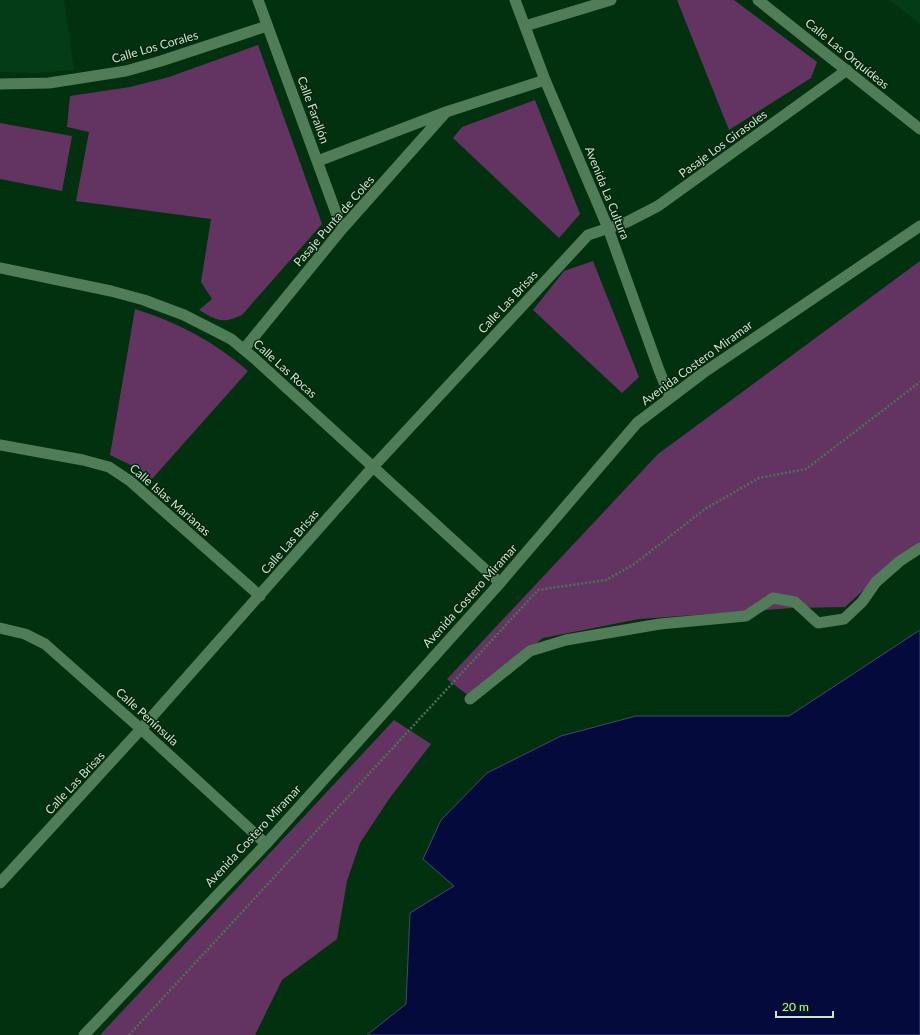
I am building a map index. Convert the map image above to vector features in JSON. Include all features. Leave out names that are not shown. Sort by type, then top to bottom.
[{"type":"street","name":"Calle Farallón","points":[[258,0],[342,229]]},
{"type":"street","name":"Avenida La Cultura","points":[[515,0],[545,80],[608,228],[670,397]]},
{"type":"street","points":[[525,26],[611,0]]},
{"type":"street","name":"Calle Las Orquídeas","points":[[758,0],[920,129]]},
{"type":"street","name":"Calle Los Corales","points":[[0,84],[49,83],[126,71],[267,26]]},
{"type":"street","name":"Pasaje Los Girasoles","points":[[608,228],[627,222],[658,206],[847,70]]},
{"type":"street","points":[[318,161],[446,112],[545,80]]},
{"type":"street","name":"Pasaje Punta de Coles","points":[[244,349],[342,229],[446,112]]},
{"type":"street","name":"Avenida Costero Miramar","points":[[84,1035],[266,844],[500,583],[637,423],[703,372],[920,226]]},
{"type":"street","name":"Calle Las Brisas","points":[[0,883],[141,729],[374,467],[588,235],[608,228]]},
{"type":"street","name":"Calle Las Rocas","points":[[0,268],[111,291],[144,300],[184,315],[231,339],[244,349],[500,583]]},
{"type":"street","name":"Calle Islas Marianas","points":[[0,445],[83,460],[109,467],[130,481],[260,596]]},
{"type":"street","points":[[470,699],[530,651],[566,640],[660,624],[746,616],[773,598],[795,602],[818,623],[844,619],[862,602],[876,582],[900,561],[920,548]]},
{"type":"street","name":"Calle Península","points":[[0,628],[25,634],[45,644],[141,729],[266,844]]},
{"type":"shaded area","points":[[0,0],[64,0],[74,70],[37,73],[0,72]]},
{"type":"shaded area","points":[[677,0],[734,0],[817,62],[811,78],[729,130]]},
{"type":"shaded area","points":[[889,0],[920,0],[920,24]]},
{"type":"shaded area","points":[[258,45],[322,224],[242,315],[230,320],[220,320],[199,310],[212,299],[201,282],[211,219],[76,201],[89,132],[67,127],[70,96],[130,87],[169,77]]},
{"type":"shaded area","points":[[535,100],[580,214],[559,238],[453,138],[462,127]]},
{"type":"shaded area","points":[[0,123],[72,136],[62,191],[0,179]]},
{"type":"shaded area","points":[[593,261],[639,377],[622,393],[533,310],[564,271]]},
{"type":"shaded area","points":[[920,261],[920,542],[845,607],[792,608],[639,619],[543,638],[469,696],[447,679],[658,454]]},
{"type":"shaded area","points":[[135,309],[166,320],[195,334],[222,351],[248,371],[152,479],[141,470],[110,455]]},
{"type":"shaded area","points":[[920,630],[920,1035],[367,1035],[406,1004],[410,913],[454,886],[423,859],[441,820],[487,773],[561,736],[636,716],[789,716]]},
{"type":"shaded area","points":[[394,720],[431,744],[389,799],[360,843],[347,881],[337,939],[282,980],[255,1035],[100,1035]]}]
